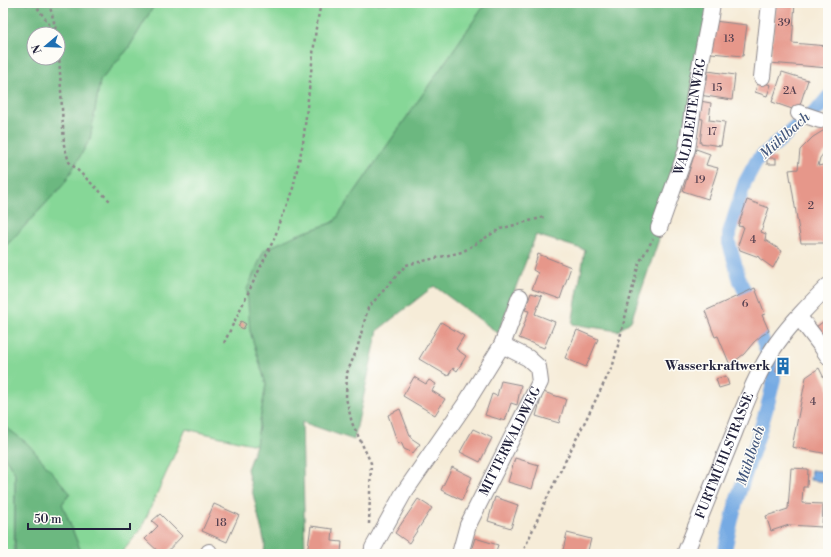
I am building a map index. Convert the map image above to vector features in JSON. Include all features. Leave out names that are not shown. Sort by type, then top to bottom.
[{"type":"street","name":"WALDLEITENWEG","points":[[659,228],[687,149],[696,87],[712,3]]},
{"type":"street","points":[[762,77],[770,3]]},
{"type":"street","points":[[799,113],[820,120]]},
{"type":"street","name":"FURTMÜHLSTRASSE","points":[[685,554],[764,362],[789,326],[828,286]]},
{"type":"street","points":[[373,551],[403,494],[466,403],[502,345],[520,297]]},
{"type":"street","points":[[799,317],[828,356]]},
{"type":"street","name":"MITTERWALDWEG","points":[[460,554],[468,525],[540,382],[538,367],[528,358],[502,345]]},
{"type":"path","points":[[34,3],[51,26]]},
{"type":"path","points":[[49,3],[55,26]]},
{"type":"path","points":[[224,343],[274,239],[293,188],[302,142],[316,28],[321,3]]},
{"type":"path","points":[[60,66],[64,145],[70,162],[110,201]]},
{"type":"path","points":[[824,153],[828,157]]},
{"type":"path","points":[[373,551],[369,521],[371,463],[352,423],[346,398],[347,373],[357,349],[368,308],[406,265],[462,252],[500,229],[544,217]]},
{"type":"path","points":[[522,554],[546,500],[613,365],[639,263],[659,228]]},
{"type":"green space","points":[[3,3],[154,3],[155,4],[128,49],[100,81],[90,139],[64,184],[3,249]]},
{"type":"green space","points":[[154,3],[486,3],[334,222],[294,236],[250,331],[266,384],[256,445],[186,429],[141,529],[124,550],[118,554],[82,554],[62,504],[70,494],[6,428],[3,434],[3,249],[64,184],[90,139],[100,81],[128,49],[155,4]]},
{"type":"green space","points":[[486,3],[709,3],[685,148],[649,228],[659,239],[631,321],[618,331],[572,324],[585,250],[536,235],[498,333],[434,286],[378,330],[354,440],[302,422],[305,554],[264,554],[265,544],[247,469],[256,445],[266,384],[250,331],[247,289],[264,250],[294,236],[334,222]]},
{"type":"green space","points":[[6,427],[28,444],[70,493],[62,504],[82,554],[15,554],[15,473],[3,454],[3,434]]},
{"type":"green space","points":[[3,454],[15,473],[14,554],[3,554]]},
{"type":"water","points":[[811,470],[828,472],[827,482],[810,480]]},
{"type":"building","points":[[776,3],[795,3],[792,43],[828,46],[828,68],[770,63]]},
{"type":"building","points":[[714,21],[747,25],[743,56],[711,53]]},
{"type":"building","points":[[708,71],[735,75],[732,100],[699,95],[702,79],[707,80]]},
{"type":"building","points":[[782,72],[808,80],[798,111],[772,102]]},
{"type":"building","points":[[758,81],[771,85],[767,96],[755,92]]},
{"type":"building","points":[[700,101],[711,103],[709,120],[725,122],[721,146],[700,143],[703,119],[697,118]]},
{"type":"building","points":[[828,119],[828,150],[820,158],[818,166],[828,164],[828,243],[801,243],[789,170],[798,169],[800,150],[813,137],[826,129],[823,121]]},
{"type":"building","points":[[696,149],[710,154],[706,165],[718,168],[708,199],[683,191]]},
{"type":"building","points":[[767,158],[776,158],[776,164],[767,164]]},
{"type":"building","points":[[747,200],[769,208],[761,232],[766,234],[765,240],[782,251],[773,268],[759,257],[740,250],[738,245],[744,227],[738,226]]},
{"type":"building","points":[[538,254],[571,267],[560,299],[532,289],[538,273],[533,270]]},
{"type":"building","points":[[755,288],[765,314],[762,315],[769,331],[754,342],[744,354],[730,365],[718,336],[715,337],[705,311]]},
{"type":"building","points":[[531,293],[542,296],[535,314],[555,322],[544,348],[519,338],[529,311],[525,310]]},
{"type":"building","points":[[828,318],[828,343],[816,327]]},
{"type":"building","points":[[241,321],[246,324],[243,329],[238,326]]},
{"type":"building","points":[[441,322],[464,336],[456,349],[466,356],[457,371],[453,368],[448,376],[419,359]]},
{"type":"building","points":[[577,330],[598,339],[586,367],[565,358]]},
{"type":"building","name":"Wasserkraftwerk","points":[[779,357],[789,359],[786,374],[776,372]]},
{"type":"building","points":[[819,368],[828,386],[828,454],[792,447],[806,377]]},
{"type":"building","points":[[726,376],[729,385],[719,388],[716,379]]},
{"type":"building","points":[[414,377],[426,384],[429,380],[436,384],[432,391],[445,399],[435,415],[403,396]]},
{"type":"building","points":[[501,381],[521,385],[517,405],[511,403],[505,421],[485,415],[492,394],[497,396]]},
{"type":"building","points":[[543,392],[566,399],[559,423],[536,416]]},
{"type":"building","points":[[400,409],[411,438],[420,444],[413,453],[404,449],[401,442],[398,444],[388,415]]},
{"type":"building","points":[[473,429],[492,438],[480,462],[460,452]]},
{"type":"building","points":[[515,458],[539,465],[532,489],[508,482]]},
{"type":"building","points":[[452,467],[472,477],[462,500],[441,490]]},
{"type":"building","points":[[791,468],[808,469],[807,487],[803,487],[802,503],[823,504],[822,527],[789,525],[771,531],[766,516],[788,509]]},
{"type":"building","points":[[495,497],[518,505],[511,528],[488,521]]},
{"type":"building","points":[[418,499],[432,508],[409,543],[395,533]]},
{"type":"building","points":[[214,504],[239,515],[227,542],[202,531]]},
{"type":"building","points":[[160,514],[182,536],[165,554],[161,554],[145,539],[158,526],[152,521]]},
{"type":"building","points":[[311,526],[333,529],[332,541],[342,542],[341,552],[331,551],[330,554],[307,554]]},
{"type":"building","points":[[567,533],[591,539],[587,554],[562,554]]},
{"type":"building","points":[[475,538],[498,545],[495,554],[470,554]]},
{"type":"waterway","name":"Mühlbach","points":[[745,292],[740,281],[729,243],[729,233],[745,182],[757,160],[818,109],[828,97]]},
{"type":"waterway","name":"Mühlbach","points":[[724,554],[736,502],[759,434],[774,379],[772,366],[761,336]]},
{"type":"place","name":"Wasserkraftwerk","points":[[783,366]]}]
